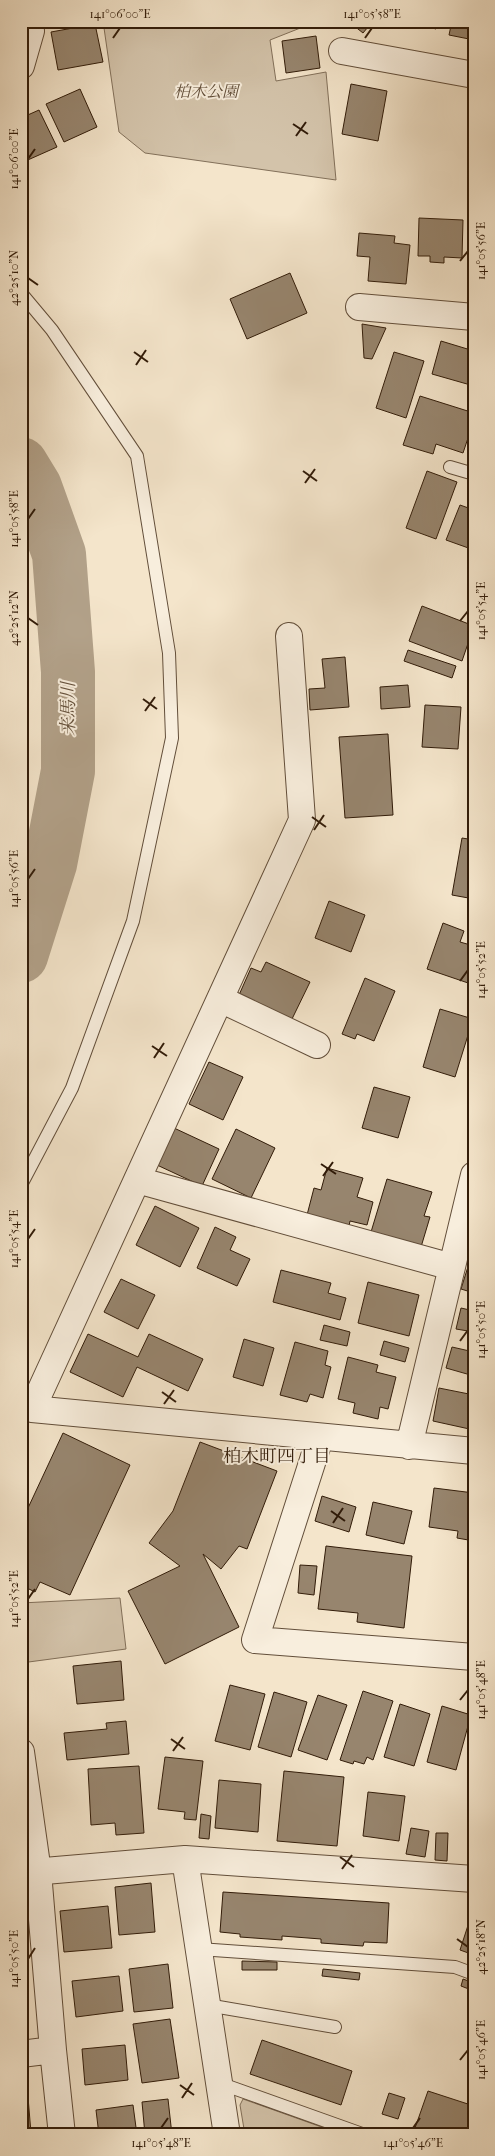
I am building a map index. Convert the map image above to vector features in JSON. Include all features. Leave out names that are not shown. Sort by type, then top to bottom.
[{"type":"street","points":[[21,66],[31,31],[29,21]]},
{"type":"street","points":[[342,51],[474,75]]},
{"type":"street","points":[[359,307],[474,317]]},
{"type":"street","points":[[289,636],[302,820],[32,1409],[320,1438],[474,1451]]},
{"type":"street","points":[[220,999],[317,1045]]},
{"type":"street","points":[[410,1446],[474,1175]]},
{"type":"street","points":[[137,1180],[452,1267]]},
{"type":"street","points":[[320,1438],[256,1640],[474,1657]]},
{"type":"street","points":[[21,1752],[30,1872],[62,2135]]},
{"type":"street","points":[[30,1872],[185,1859],[474,1879]]},
{"type":"street","points":[[185,1859],[227,2135]]},
{"type":"street","points":[[21,2054],[53,2050]]},
{"type":"lane","points":[[21,293],[52,330],[137,456],[169,653],[172,738],[134,921],[72,1088],[21,1185]]},
{"type":"lane","points":[[450,467],[474,474]]},
{"type":"lane","points":[[199,1949],[455,1967],[474,1974]]},
{"type":"lane","points":[[207,2005],[334,2027]]},
{"type":"lane","points":[[219,2083],[365,2135]]},
{"type":"green space","name":"柏木公園","points":[[103,21],[318,21],[270,40],[276,81],[326,72],[336,180],[145,153],[119,132]]},
{"type":"green space","points":[[120,1598],[126,1649],[21,1663],[21,1603]]},
{"type":"green space","points":[[243,2099],[344,2135],[245,2135],[240,2105]]},
{"type":"building","points":[[348,21],[373,21],[363,33]]},
{"type":"building","points":[[408,21],[437,21],[436,29]]},
{"type":"building","points":[[452,21],[474,21],[474,40],[449,35]]},
{"type":"building","points":[[95,24],[103,62],[58,70],[51,32]]},
{"type":"building","points":[[316,36],[320,68],[286,73],[282,41]]},
{"type":"building","points":[[351,84],[387,91],[378,141],[342,134]]},
{"type":"building","points":[[80,89],[97,127],[64,142],[46,104]]},
{"type":"building","points":[[39,110],[57,147],[21,163],[21,118]]},
{"type":"building","points":[[419,218],[463,220],[462,258],[444,257],[444,263],[430,262],[430,256],[418,256]]},
{"type":"building","points":[[359,233],[395,236],[394,243],[410,245],[406,284],[368,281],[370,257],[357,256]]},
{"type":"building","points":[[290,273],[307,313],[247,339],[230,299]]},
{"type":"building","points":[[362,324],[386,328],[372,359],[364,358]]},
{"type":"building","points":[[441,341],[474,351],[474,386],[432,374]]},
{"type":"building","points":[[394,352],[424,361],[406,418],[376,408]]},
{"type":"building","points":[[420,396],[474,413],[474,420],[463,453],[436,444],[433,454],[403,445]]},
{"type":"building","points":[[427,471],[457,482],[436,539],[406,528]]},
{"type":"building","points":[[460,505],[474,510],[474,550],[446,540]]},
{"type":"building","points":[[422,606],[474,626],[462,661],[409,641]]},
{"type":"building","points":[[408,650],[456,666],[452,678],[404,661]]},
{"type":"building","points":[[345,657],[349,707],[310,710],[309,689],[325,688],[322,659]]},
{"type":"building","points":[[408,685],[410,707],[381,709],[380,687]]},
{"type":"building","points":[[425,705],[461,707],[458,749],[422,747]]},
{"type":"building","points":[[388,734],[393,815],[345,818],[339,737]]},
{"type":"building","points":[[462,838],[474,840],[474,899],[452,895]]},
{"type":"building","points":[[329,901],[365,915],[351,952],[315,938]]},
{"type":"building","points":[[443,923],[464,931],[460,942],[474,946],[474,985],[427,969]]},
{"type":"building","points":[[266,962],[310,982],[292,1019],[239,995],[251,968],[261,972]]},
{"type":"building","points":[[365,978],[395,991],[374,1041],[357,1034],[355,1039],[342,1034]]},
{"type":"building","points":[[440,1009],[473,1019],[455,1077],[423,1067]]},
{"type":"building","points":[[209,1062],[243,1077],[223,1120],[189,1104]]},
{"type":"building","points":[[374,1087],[410,1097],[398,1138],[362,1128]]},
{"type":"building","points":[[174,1128],[219,1149],[202,1186],[157,1165]]},
{"type":"building","points":[[236,1129],[275,1148],[251,1198],[212,1179]]},
{"type":"building","points":[[327,1168],[363,1178],[357,1197],[373,1202],[367,1225],[350,1221],[349,1226],[307,1215],[314,1188],[321,1190]]},
{"type":"building","points":[[387,1179],[432,1192],[424,1216],[430,1217],[421,1247],[371,1232]]},
{"type":"building","points":[[155,1206],[199,1228],[180,1267],[136,1245]]},
{"type":"building","points":[[215,1227],[236,1237],[230,1250],[250,1259],[237,1286],[197,1268]]},
{"type":"building","points":[[471,1257],[474,1258],[474,1293],[461,1289]]},
{"type":"building","points":[[281,1270],[331,1283],[328,1293],[346,1298],[340,1320],[273,1302]]},
{"type":"building","points":[[121,1279],[155,1295],[138,1329],[104,1312]]},
{"type":"building","points":[[368,1282],[419,1295],[409,1336],[358,1323]]},
{"type":"building","points":[[461,1308],[474,1311],[474,1332],[456,1329]]},
{"type":"building","points":[[324,1325],[350,1332],[347,1346],[320,1340]]},
{"type":"building","points":[[88,1334],[138,1357],[149,1334],[203,1359],[188,1391],[137,1367],[123,1397],[70,1372]]},
{"type":"building","points":[[244,1339],[274,1348],[263,1386],[233,1377]]},
{"type":"building","points":[[384,1341],[409,1348],[405,1362],[380,1355]]},
{"type":"building","points":[[295,1342],[328,1351],[325,1365],[331,1367],[323,1398],[310,1394],[307,1402],[280,1395]]},
{"type":"building","points":[[452,1347],[474,1352],[474,1376],[446,1368]]},
{"type":"building","points":[[348,1357],[378,1365],[376,1372],[396,1377],[388,1409],[380,1407],[378,1419],[353,1413],[355,1403],[338,1399]]},
{"type":"building","points":[[439,1388],[474,1395],[474,1430],[433,1421]]},
{"type":"building","points":[[63,1433],[130,1465],[70,1595],[40,1582],[35,1592],[21,1585],[21,1523]]},
{"type":"building","points":[[200,1442],[277,1471],[247,1549],[239,1546],[221,1569],[203,1554],[239,1627],[165,1664],[128,1591],[180,1566],[149,1543],[173,1511]]},
{"type":"building","points":[[434,1488],[474,1493],[474,1541],[457,1538],[458,1531],[429,1527]]},
{"type":"building","points":[[322,1496],[356,1507],[349,1532],[315,1521]]},
{"type":"building","points":[[373,1502],[412,1511],[404,1544],[366,1535]]},
{"type":"building","points":[[326,1546],[412,1556],[404,1628],[357,1622],[358,1613],[318,1609]]},
{"type":"building","points":[[300,1565],[317,1566],[314,1595],[298,1593]]},
{"type":"building","points":[[121,1661],[124,1700],[77,1704],[73,1666]]},
{"type":"building","points":[[230,1685],[265,1694],[250,1750],[215,1741]]},
{"type":"building","points":[[363,1691],[393,1701],[373,1760],[367,1757],[364,1764],[354,1761],[353,1764],[340,1760]]},
{"type":"building","points":[[274,1692],[307,1702],[291,1757],[258,1747]]},
{"type":"building","points":[[318,1695],[347,1705],[327,1760],[298,1750]]},
{"type":"building","points":[[400,1704],[430,1714],[414,1766],[384,1757]]},
{"type":"building","points":[[442,1706],[471,1715],[456,1770],[427,1762]]},
{"type":"building","points":[[126,1721],[129,1754],[67,1760],[64,1733],[107,1729],[106,1723]]},
{"type":"building","points":[[165,1757],[203,1761],[196,1820],[184,1819],[185,1812],[158,1809]]},
{"type":"building","points":[[139,1766],[144,1833],[116,1835],[115,1823],[91,1825],[88,1769]]},
{"type":"building","points":[[284,1771],[344,1777],[337,1846],[277,1841]]},
{"type":"building","points":[[219,1780],[261,1784],[258,1832],[215,1828]]},
{"type":"building","points":[[368,1792],[405,1796],[399,1841],[363,1836]]},
{"type":"building","points":[[201,1814],[211,1816],[209,1839],[199,1838]]},
{"type":"building","points":[[474,1819],[474,1852],[469,1852]]},
{"type":"building","points":[[411,1828],[429,1831],[425,1857],[406,1854]]},
{"type":"building","points":[[436,1833],[448,1833],[447,1861],[435,1860]]},
{"type":"building","points":[[151,1883],[155,1932],[119,1935],[115,1887]]},
{"type":"building","points":[[223,1892],[389,1903],[387,1943],[364,1942],[363,1946],[321,1943],[321,1939],[282,1936],[282,1940],[240,1937],[240,1934],[220,1932]]},
{"type":"building","points":[[108,1906],[112,1948],[64,1952],[60,1911]]},
{"type":"building","points":[[472,1913],[474,1914],[474,1955],[460,1950]]},
{"type":"building","points":[[242,1961],[277,1962],[277,1970],[242,1970]]},
{"type":"building","points":[[168,1964],[173,2008],[134,2012],[129,1969]]},
{"type":"building","points":[[323,1969],[360,1973],[359,1980],[322,1976]]},
{"type":"building","points":[[119,1976],[123,2011],[76,2017],[72,1981]]},
{"type":"building","points":[[463,1979],[474,1983],[474,1991],[461,1986]]},
{"type":"building","points":[[21,2007],[24,2029],[21,2029]]},
{"type":"building","points":[[170,2019],[179,2078],[142,2083],[133,2024]]},
{"type":"building","points":[[262,2040],[352,2071],[341,2105],[250,2074]]},
{"type":"building","points":[[125,2045],[128,2080],[85,2085],[82,2049]]},
{"type":"building","points":[[27,2085],[31,2133],[21,2134],[21,2086]]},
{"type":"building","points":[[428,2091],[474,2106],[474,2135],[434,2135],[415,2128]]},
{"type":"building","points":[[389,2093],[405,2098],[398,2119],[382,2114]]},
{"type":"building","points":[[168,2099],[172,2135],[145,2135],[142,2102]]},
{"type":"building","points":[[133,2105],[137,2135],[99,2135],[96,2110]]},
{"type":"waterway","name":"来馬川","points":[[21,464],[35,487],[59,554],[68,672],[68,771],[50,864],[21,956]]},
{"type":"district","name":"柏木町四丁目","points":[[277,1456]]}]
